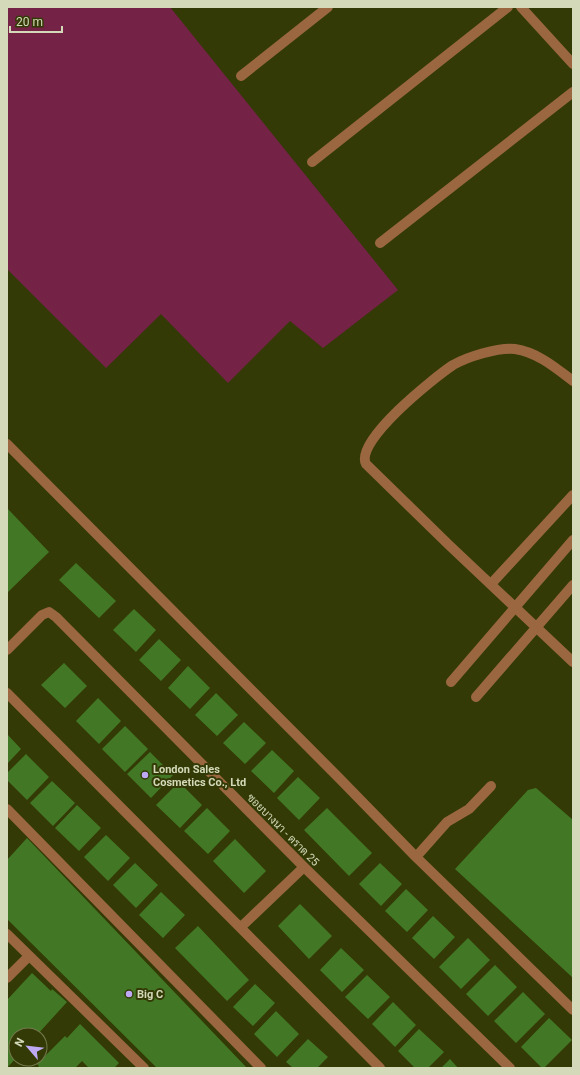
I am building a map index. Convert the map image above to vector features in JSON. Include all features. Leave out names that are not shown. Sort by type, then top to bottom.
[{"type":"street","points":[[241,76],[328,7]]},
{"type":"street","points":[[312,162],[508,7]]},
{"type":"street","points":[[521,7],[573,64]]},
{"type":"street","points":[[380,243],[573,92]]},
{"type":"street","points":[[573,381],[540,358],[514,349],[486,352],[454,364],[424,386],[400,408],[377,434],[367,446],[364,455],[366,464],[573,662]]},
{"type":"street","points":[[7,444],[340,778],[416,857],[573,1010]]},
{"type":"street","points":[[491,584],[573,495]]},
{"type":"street","points":[[451,682],[573,540]]},
{"type":"street","points":[[476,697],[573,585]]},
{"type":"street","name":"ซอยบางนา - ตราด 25","points":[[7,650],[42,616],[49,612],[52,614],[304,868],[510,1068]]},
{"type":"street","points":[[7,693],[380,1068]]},
{"type":"street","points":[[416,857],[447,822],[469,809],[491,786]]},
{"type":"street","points":[[7,809],[261,1068]]},
{"type":"street","points":[[241,927],[304,868]]},
{"type":"street","points":[[7,934],[144,1068]]},
{"type":"street","points":[[7,978],[29,956]]},
{"type":"shaded area","points":[[7,7],[170,7],[398,290],[323,348],[290,321],[228,383],[161,314],[106,368],[7,269]]},
{"type":"building","points":[[7,508],[49,552],[7,593]]},
{"type":"building","points":[[76,563],[116,601],[99,618],[59,580]]},
{"type":"building","points":[[134,609],[156,630],[136,652],[113,630]]},
{"type":"building","points":[[159,639],[181,660],[161,681],[139,660]]},
{"type":"building","points":[[64,663],[87,686],[65,708],[41,685]]},
{"type":"building","points":[[188,666],[210,688],[190,709],[168,688]]},
{"type":"building","points":[[216,693],[238,715],[217,736],[195,715]]},
{"type":"building","points":[[98,698],[121,721],[99,744],[76,721]]},
{"type":"building","points":[[244,722],[266,743],[245,764],[223,743]]},
{"type":"building","points":[[125,726],[148,749],[125,772],[102,749]]},
{"type":"building","points":[[7,734],[21,749],[7,764]]},
{"type":"building","points":[[272,750],[294,771],[274,793],[251,771]]},
{"type":"building","points":[[150,752],[173,775],[151,798],[127,774]]},
{"type":"building","points":[[26,754],[49,777],[27,800],[7,780],[7,773]]},
{"type":"building","points":[[298,777],[320,798],[299,820],[277,798]]},
{"type":"building","points":[[52,781],[75,803],[53,826],[30,803]]},
{"type":"building","points":[[179,782],[202,805],[180,828],[156,805]]},
{"type":"building","points":[[536,788],[573,820],[572,977],[455,869],[528,790]]},
{"type":"building","points":[[77,805],[101,828],[79,851],[55,828]]},
{"type":"building","points":[[207,808],[230,831],[208,854],[184,831]]},
{"type":"building","points":[[327,808],[372,853],[349,876],[304,830]]},
{"type":"building","points":[[106,835],[130,858],[108,881],[84,857]]},
{"type":"building","name":"Big C","points":[[27,838],[247,1068],[157,1068],[7,919],[7,860]]},
{"type":"building","points":[[235,839],[266,871],[244,893],[213,861]]},
{"type":"building","points":[[135,863],[158,885],[136,908],[113,885]]},
{"type":"building","points":[[380,863],[402,884],[381,906],[359,884]]},
{"type":"building","points":[[406,889],[428,910],[407,932],[385,911]]},
{"type":"building","points":[[161,892],[185,915],[163,938],[139,915]]},
{"type":"building","points":[[300,904],[332,936],[309,959],[278,926]]},
{"type":"building","points":[[433,916],[455,937],[434,959],[412,938]]},
{"type":"building","points":[[198,926],[249,980],[227,1001],[175,948]]},
{"type":"building","points":[[468,938],[490,960],[461,989],[439,967]]},
{"type":"building","points":[[341,948],[364,970],[342,992],[320,970]]},
{"type":"building","points":[[495,965],[517,987],[488,1016],[466,994]]},
{"type":"building","points":[[32,973],[51,991],[52,989],[67,1002],[44,1027],[8,1027],[7,1068],[7,1000]]},
{"type":"building","points":[[367,975],[390,997],[368,1019],[345,997]]},
{"type":"building","points":[[255,984],[275,1003],[253,1026],[233,1007]]},
{"type":"building","points":[[523,992],[545,1014],[516,1043],[494,1021]]},
{"type":"building","points":[[393,1002],[416,1025],[395,1047],[372,1024]]},
{"type":"building","points":[[276,1011],[299,1034],[277,1057],[254,1034]]},
{"type":"building","points":[[549,1018],[572,1040],[544,1068],[542,1068],[521,1047]]},
{"type":"building","points":[[80,1024],[119,1063],[114,1068],[87,1068],[88,1067],[82,1061],[75,1068],[37,1068],[48,1067],[48,1053],[65,1036],[67,1038]]},
{"type":"building","points":[[419,1029],[444,1052],[428,1068],[415,1068],[398,1051]]},
{"type":"building","points":[[308,1039],[328,1057],[317,1068],[293,1068],[286,1062]]},
{"type":"building","points":[[450,1059],[458,1068],[441,1068]]},
{"type":"place","name":"London Sales Cosmetics Co., Ltd","points":[[145,775]]},
{"type":"place","name":"Big C","points":[[129,994]]}]
